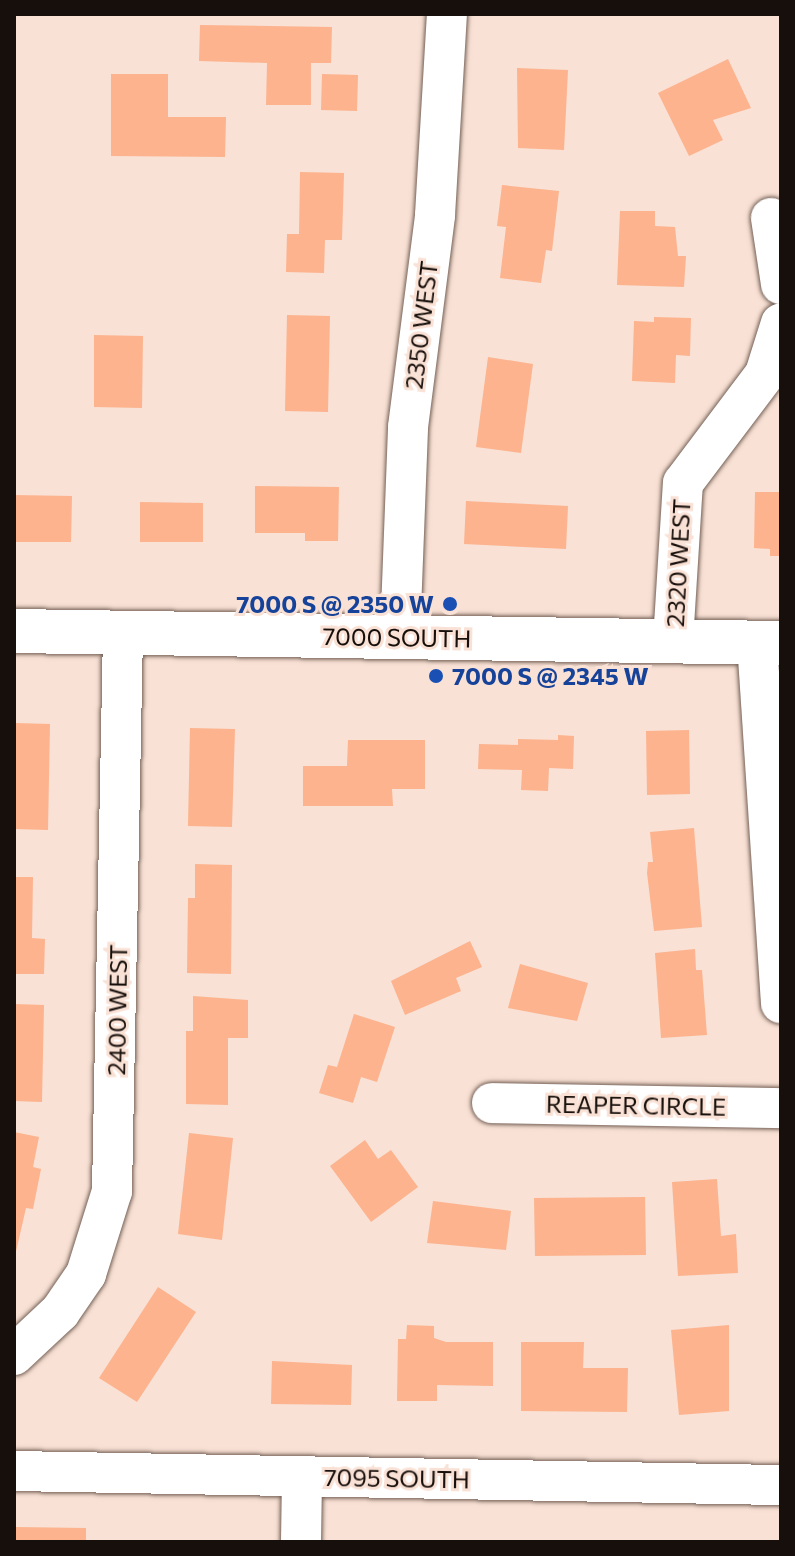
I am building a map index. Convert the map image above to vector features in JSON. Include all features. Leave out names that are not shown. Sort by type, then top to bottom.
[{"type":"main road","name":"7000 SOUTH","points":[[14,631],[769,642]]},
{"type":"street","name":"2350 WEST","points":[[400,637],[408,427],[435,215],[447,14]]},
{"type":"street","points":[[771,218],[781,284]]},
{"type":"street","name":"2320 WEST","points":[[673,641],[683,483],[765,374],[781,323]]},
{"type":"street","name":"2400 WEST","points":[[14,1355],[60,1312],[86,1274],[112,1191],[123,633]]},
{"type":"street","points":[[769,642],[781,1003]]},
{"type":"street","name":"REAPER CIRCLE","points":[[492,1103],[781,1108]]},
{"type":"street","name":"7095 SOUTH","points":[[14,1471],[781,1485]]},
{"type":"street","points":[[301,1542],[302,1477]]},
{"type":"building","points":[[200,25],[332,27],[331,63],[311,63],[311,105],[266,105],[267,63],[199,61]]},
{"type":"building","points":[[728,59],[751,108],[713,120],[723,140],[689,156],[658,93]]},
{"type":"building","points":[[517,68],[568,70],[564,150],[518,148]]},
{"type":"building","points":[[111,74],[168,74],[168,117],[226,117],[225,157],[111,156]]},
{"type":"building","points":[[322,74],[358,75],[357,111],[321,110]]},
{"type":"building","points":[[300,172],[344,173],[342,240],[325,240],[324,273],[286,272],[287,234],[299,234]]},
{"type":"building","points":[[502,185],[559,191],[552,251],[546,250],[541,283],[500,278],[506,227],[497,226]]},
{"type":"building","points":[[620,211],[655,211],[655,226],[675,227],[678,256],[686,256],[684,287],[617,285]]},
{"type":"building","points":[[287,315],[330,316],[328,412],[285,411]]},
{"type":"building","points":[[654,317],[691,318],[690,356],[676,355],[675,383],[632,381],[634,321],[654,322]]},
{"type":"building","points":[[94,335],[143,336],[142,408],[94,407]]},
{"type":"building","points":[[488,357],[533,364],[521,453],[476,447]]},
{"type":"building","points":[[255,486],[339,487],[338,541],[305,541],[305,533],[255,533]]},
{"type":"building","points":[[755,492],[781,492],[781,556],[770,556],[770,549],[754,548]]},
{"type":"building","points":[[14,495],[72,496],[71,542],[14,542]]},
{"type":"building","points":[[466,501],[568,506],[566,549],[464,544]]},
{"type":"building","points":[[140,502],[203,503],[203,542],[140,542]]},
{"type":"building","points":[[14,723],[50,724],[48,830],[14,829]]},
{"type":"building","points":[[190,728],[235,729],[232,827],[188,826]]},
{"type":"building","points":[[689,730],[690,794],[647,795],[646,731]]},
{"type":"building","points":[[558,735],[574,736],[573,769],[549,768],[548,791],[521,790],[522,770],[478,769],[479,744],[518,745],[518,739],[558,740]]},
{"type":"building","points":[[348,740],[425,740],[425,789],[392,789],[393,806],[303,806],[303,766],[347,766]]},
{"type":"building","points":[[694,828],[702,927],[654,931],[647,873],[648,862],[653,862],[650,832]]},
{"type":"building","points":[[195,864],[232,865],[231,974],[187,973],[188,898],[195,898]]},
{"type":"building","points":[[14,877],[33,877],[32,938],[45,939],[44,974],[14,974]]},
{"type":"building","points":[[470,941],[482,967],[456,978],[461,991],[405,1015],[391,981]]},
{"type":"building","points":[[695,949],[696,970],[702,970],[707,1035],[661,1038],[655,953]]},
{"type":"building","points":[[520,964],[588,983],[577,1021],[508,1008]]},
{"type":"building","points":[[193,996],[248,1000],[248,1038],[228,1038],[228,1105],[186,1104],[186,1031],[193,1031]]},
{"type":"building","points":[[14,1004],[44,1005],[42,1102],[14,1101]]},
{"type":"building","points":[[354,1014],[395,1027],[377,1082],[361,1077],[353,1103],[319,1093],[328,1065],[337,1067]]},
{"type":"building","points":[[14,1132],[39,1137],[33,1167],[41,1169],[33,1209],[26,1208],[15,1256]]},
{"type":"building","points":[[189,1133],[233,1138],[222,1240],[178,1234]]},
{"type":"building","points":[[365,1140],[378,1159],[391,1150],[418,1187],[371,1222],[330,1166]]},
{"type":"building","points":[[717,1179],[721,1236],[736,1234],[738,1273],[678,1276],[672,1182]]},
{"type":"building","points":[[645,1197],[646,1255],[535,1256],[534,1198]]},
{"type":"building","points":[[433,1201],[511,1211],[506,1250],[427,1243]]},
{"type":"building","points":[[158,1287],[196,1312],[137,1402],[99,1378]]},
{"type":"building","points":[[407,1325],[434,1326],[434,1338],[446,1342],[493,1342],[493,1386],[437,1385],[437,1401],[397,1401],[398,1339],[406,1339]]},
{"type":"building","points":[[729,1325],[729,1411],[679,1415],[671,1330]]},
{"type":"building","points":[[521,1342],[584,1342],[583,1368],[628,1368],[627,1412],[521,1411]]},
{"type":"building","points":[[272,1361],[352,1365],[351,1405],[271,1404]]},
{"type":"building","points":[[16,1527],[86,1528],[86,1542],[16,1542]]},
{"type":"place","name":"7000 S @ 2350 W","points":[[450,604]]},
{"type":"place","name":"7000 S @ 2345 W","points":[[436,676]]}]
